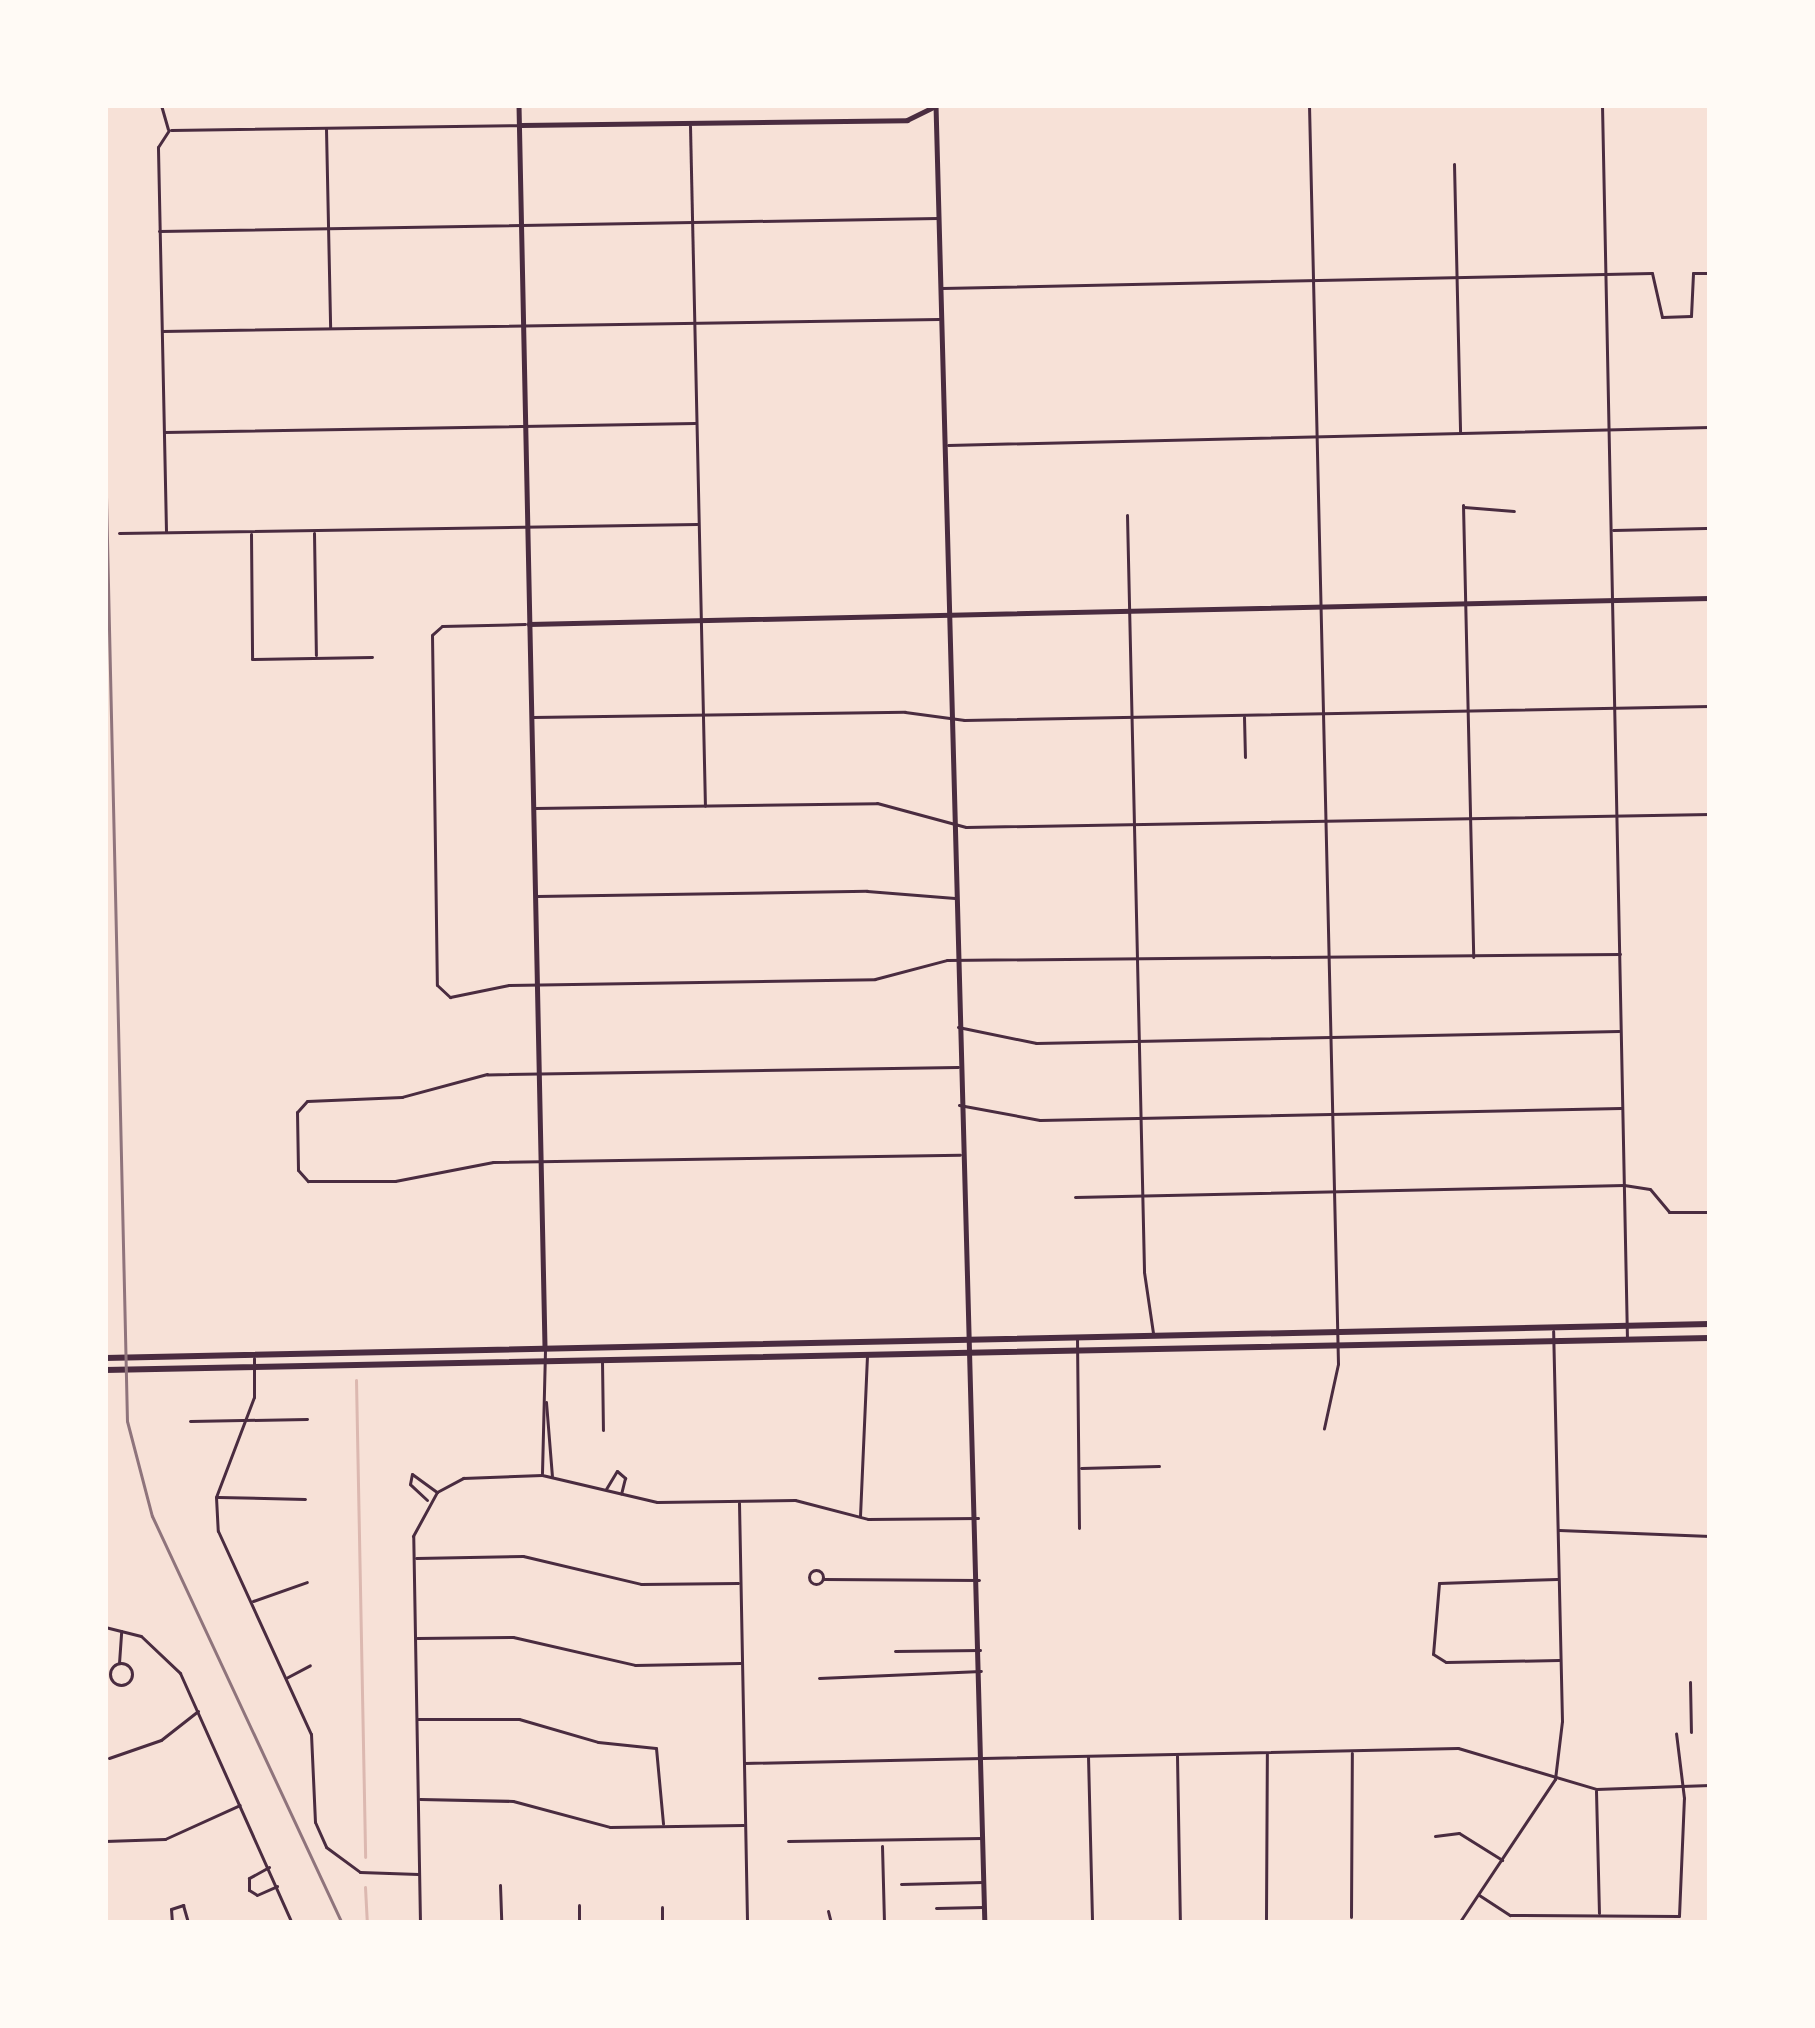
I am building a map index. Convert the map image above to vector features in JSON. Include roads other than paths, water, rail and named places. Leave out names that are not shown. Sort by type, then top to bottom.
[{"type":"main road","points":[[105,1358],[1710,1324]]},
{"type":"main road","points":[[105,1370],[1710,1338]]},
{"type":"street","points":[[161,105],[169,130]]},
{"type":"street","points":[[519,105],[545,1347],[542,1474]]},
{"type":"street","points":[[169,130],[907,120],[937,105],[940,319],[948,445],[951,822],[960,1155],[978,1518],[985,1923]]},
{"type":"street","points":[[1309,105],[1338,1375],[1324,1428]]},
{"type":"street","points":[[1602,105],[1627,1338]]},
{"type":"street","points":[[689,124],[705,806]]},
{"type":"street","points":[[326,127],[330,328]]},
{"type":"street","points":[[166,532],[158,147],[169,130]]},
{"type":"street","points":[[1454,164],[1460,432]]},
{"type":"street","points":[[159,231],[939,218]]},
{"type":"street","points":[[940,288],[1652,273],[1662,317],[1691,316],[1694,273],[1710,272]]},
{"type":"street","points":[[161,331],[940,319]]},
{"type":"street","points":[[164,432],[696,423]]},
{"type":"street","points":[[948,445],[1710,427]]},
{"type":"street","points":[[1473,957],[1462,506],[1514,511]]},
{"type":"street","points":[[1127,515],[1153,1335]]},
{"type":"street","points":[[119,533],[699,524]]},
{"type":"street","points":[[1611,530],[1706,528]]},
{"type":"street","points":[[251,530],[253,659],[372,657]]},
{"type":"street","points":[[314,530],[316,657]]},
{"type":"street","points":[[1620,954],[956,960],[913,963],[875,979],[536,985],[470,997],[441,992],[435,630],[529,624],[1710,598]]},
{"type":"street","points":[[532,717],[1133,717],[1710,706]]},
{"type":"street","points":[[1244,715],[1245,757]]},
{"type":"street","points":[[533,808],[877,803],[951,822],[1137,826],[1710,814]]},
{"type":"street","points":[[535,896],[868,891],[955,898]]},
{"type":"street","points":[[958,1027],[1021,1042],[1622,1030]]},
{"type":"street","points":[[958,1067],[487,1073],[402,1097],[299,1106],[299,1175],[315,1181],[429,1178],[493,1162],[960,1155]]},
{"type":"street","points":[[959,1105],[1014,1119],[1623,1108]]},
{"type":"street","points":[[1075,1197],[1624,1185],[1650,1189],[1669,1211],[1710,1212]]},
{"type":"street","points":[[1459,1923],[1555,1779],[1561,1660],[1553,1327]]},
{"type":"street","points":[[1077,1336],[1079,1528]]},
{"type":"street","points":[[253,1354],[256,1367],[249,1415],[216,1497],[218,1531],[311,1734],[315,1822],[326,1847],[360,1872],[420,1874]]},
{"type":"street","points":[[860,1518],[867,1354]]},
{"type":"street","points":[[602,1361],[603,1430]]},
{"type":"street","points":[[544,1401],[552,1477]]},
{"type":"street","points":[[190,1421],[249,1415],[307,1418]]},
{"type":"street","points":[[1079,1468],[1159,1466]]},
{"type":"street","points":[[606,1492],[617,1471],[625,1478],[621,1496]]},
{"type":"street","points":[[429,1501],[410,1484],[412,1474],[437,1492]]},
{"type":"street","points":[[420,1923],[413,1558],[415,1525],[437,1492],[463,1478],[542,1474],[621,1496],[806,1502],[860,1518],[978,1518]]},
{"type":"street","points":[[216,1497],[305,1499]]},
{"type":"street","points":[[739,1501],[747,1923]]},
{"type":"street","points":[[1558,1530],[1710,1536]]},
{"type":"street","points":[[413,1558],[523,1556],[641,1584],[740,1582]]},
{"type":"street","points":[[823,1579],[979,1580]]},
{"type":"street","points":[[1559,1579],[1435,1586],[1433,1654],[1440,1661],[1561,1660]]},
{"type":"street","points":[[251,1601],[307,1582]]},
{"type":"street","points":[[105,1627],[121,1629],[171,1659],[200,1710],[280,1885],[292,1923]]},
{"type":"street","points":[[119,1663],[121,1629]]},
{"type":"street","points":[[415,1639],[513,1636],[635,1666],[742,1663]]},
{"type":"street","points":[[895,1652],[980,1650]]},
{"type":"street","points":[[286,1678],[310,1665]]},
{"type":"street","points":[[819,1678],[981,1671]]},
{"type":"street","points":[[1690,1682],[1690,1732]]},
{"type":"street","points":[[105,1768],[107,1755],[161,1739],[200,1710]]},
{"type":"street","points":[[417,1719],[520,1719],[598,1742],[656,1748],[663,1826]]},
{"type":"street","points":[[1477,1894],[1510,1915],[1678,1916],[1683,1785],[1676,1733]]},
{"type":"street","points":[[744,1762],[1478,1749],[1555,1779],[1597,1789],[1710,1785]]},
{"type":"street","points":[[1351,1918],[1352,1751]]},
{"type":"street","points":[[1266,1920],[1268,1753]]},
{"type":"street","points":[[1177,1754],[1180,1922]]},
{"type":"street","points":[[1088,1755],[1092,1923],[1351,1918],[1432,1923]]},
{"type":"street","points":[[1597,1789],[1599,1914]]},
{"type":"street","points":[[418,1799],[494,1799],[592,1824],[745,1825]]},
{"type":"street","points":[[105,1841],[165,1839],[242,1804]]},
{"type":"street","points":[[1435,1836],[1460,1833],[1502,1860]]},
{"type":"street","points":[[788,1841],[984,1838]]},
{"type":"street","points":[[882,1846],[884,1923]]},
{"type":"street","points":[[271,1867],[249,1878],[249,1890],[262,1894],[280,1885]]},
{"type":"street","points":[[901,1884],[985,1882]]},
{"type":"street","points":[[500,1885],[501,1923]]},
{"type":"street","points":[[172,1923],[171,1909],[183,1905],[188,1923]]},
{"type":"street","points":[[579,1905],[579,1923]]},
{"type":"street","points":[[662,1906],[662,1923]]},
{"type":"street","points":[[937,1908],[985,1907]]},
{"type":"street","points":[[105,1910],[105,1920]]},
{"type":"street","points":[[828,1911],[831,1923]]},
{"type":"waterway","points":[[356,1380],[365,1857]]},
{"type":"waterway","points":[[365,1887],[367,1923]]},
{"type":"railway","points":[[105,452],[127,1421],[152,1516],[342,1923]]}]
